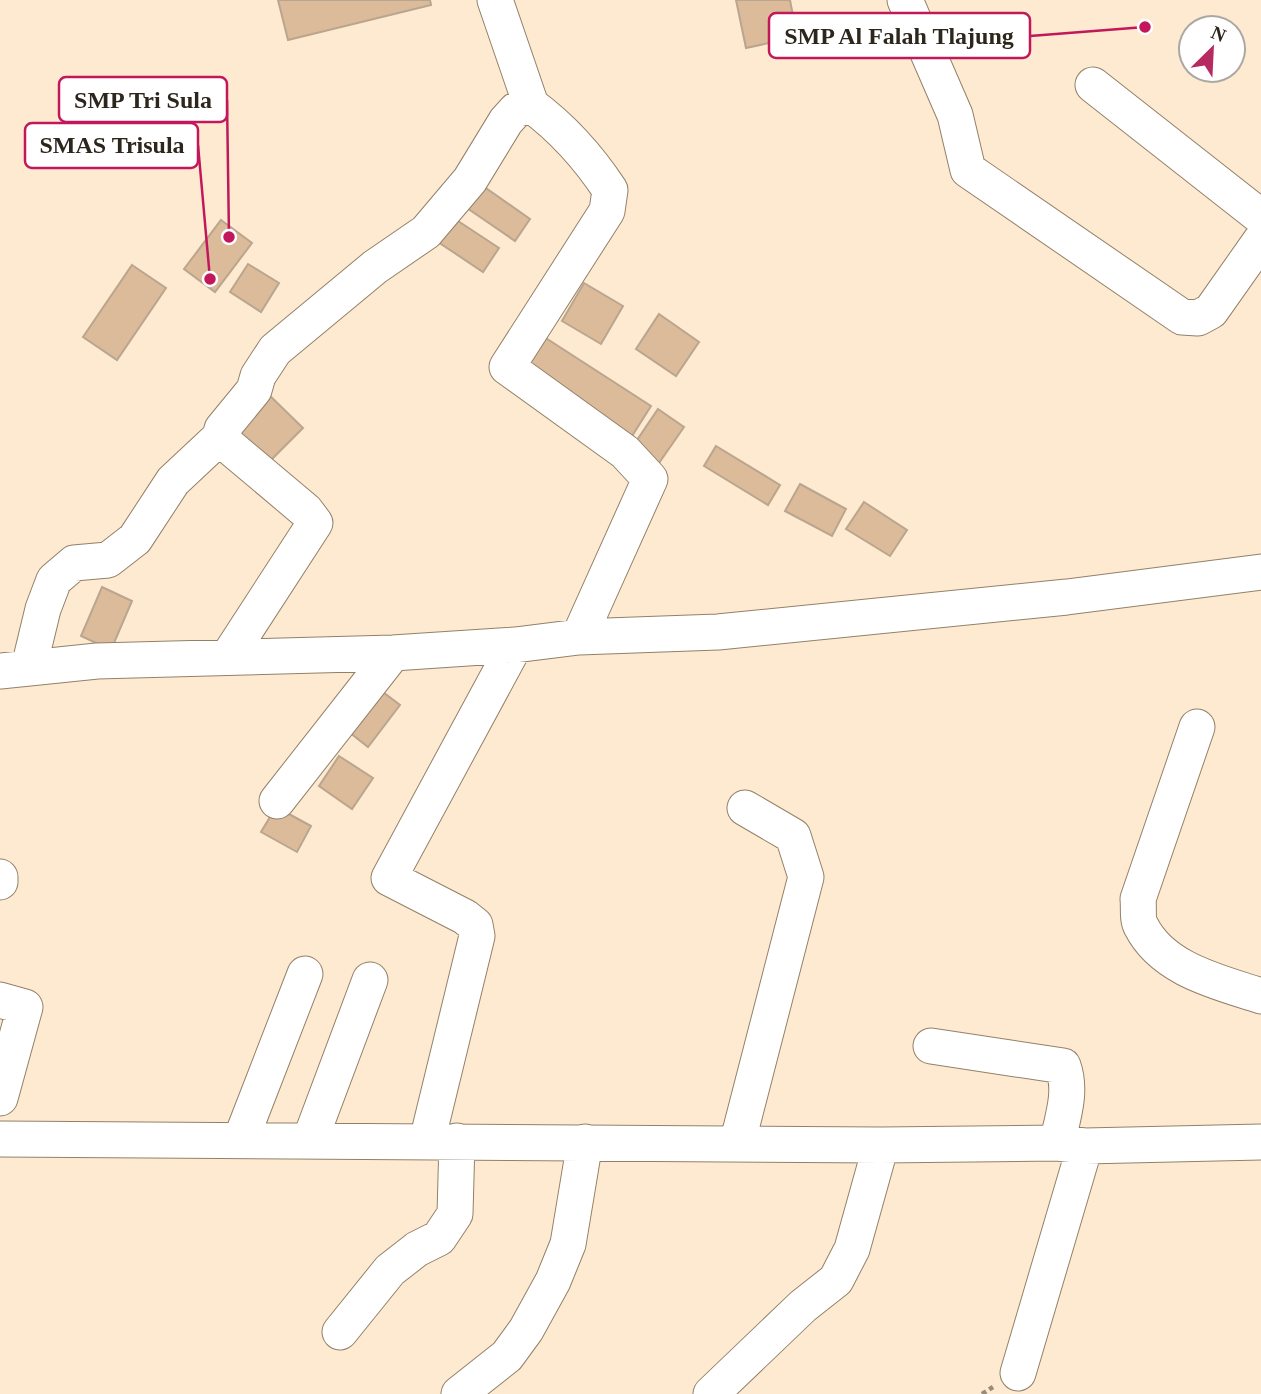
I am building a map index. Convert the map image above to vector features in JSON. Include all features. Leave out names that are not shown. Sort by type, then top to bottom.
[{"type":"street","points":[[475,0],[499,60]]},
{"type":"street","points":[[495,0],[531,105],[550,119],[592,163],[610,190],[607,211],[508,367],[625,452],[650,479],[579,637]]},
{"type":"street","points":[[905,0],[955,115],[968,170],[1182,317],[1198,318],[1211,311],[1261,240]]},
{"type":"street","points":[[1093,85],[1261,217]]},
{"type":"street","points":[[15,669],[54,580],[74,563],[108,560],[135,539],[173,481],[220,437],[222,429],[254,390],[258,376],[275,349],[375,267],[426,232],[470,180],[506,121],[516,110],[531,105]]},
{"type":"street","points":[[220,437],[306,510],[315,523],[229,657]]},
{"type":"street","points":[[15,669],[97,661],[393,653],[515,645],[579,637],[718,632],[1067,597],[1261,572]]},
{"type":"street","points":[[340,1332],[390,1270],[417,1249],[439,1238],[455,1214],[442,1141],[477,936],[475,925],[465,917],[389,878],[515,645]]},
{"type":"street","points":[[277,801],[393,653]]},
{"type":"street","points":[[1197,727],[1138,899],[1140,924],[1157,948],[1182,967],[1261,996]]},
{"type":"street","points":[[737,1143],[806,877],[793,836],[745,808]]},
{"type":"street","points":[[241,1139],[305,974]]},
{"type":"street","points":[[310,1140],[370,980]]},
{"type":"street","points":[[0,1000],[25,1007],[0,1098]]},
{"type":"street","points":[[931,1046],[1063,1066],[1068,1080],[1071,1145],[1017,1373]]},
{"type":"street","points":[[0,1139],[881,1145],[1261,1142]]},
{"type":"street","points":[[459,1394],[507,1356],[526,1330],[553,1281],[568,1244],[585,1142]]},
{"type":"street","points":[[711,1394],[803,1306],[836,1280],[852,1249],[881,1145]]},
{"type":"building","points":[[278,0],[430,0],[431,5],[288,40]]},
{"type":"building","points":[[736,0],[790,0],[797,37],[746,48]]},
{"type":"building","points":[[483,186],[530,219],[515,241],[467,208]]},
{"type":"building","points":[[455,219],[499,248],[483,272],[438,242]]},
{"type":"building","points":[[221,220],[252,243],[215,292],[184,269]]},
{"type":"building","points":[[248,264],[279,283],[261,312],[230,292]]},
{"type":"building","points":[[132,265],[166,288],[117,360],[83,337]]},
{"type":"building","points":[[584,283],[623,306],[601,344],[562,321]]},
{"type":"building","points":[[659,314],[699,342],[676,376],[636,349]]},
{"type":"building","points":[[538,333],[651,406],[632,436],[518,364]]},
{"type":"building","points":[[264,390],[303,428],[263,468],[224,430]]},
{"type":"building","points":[[658,409],[684,427],[657,466],[631,449]]},
{"type":"building","points":[[716,446],[780,485],[768,505],[704,466]]},
{"type":"building","points":[[800,484],[846,509],[832,536],[785,511]]},
{"type":"building","points":[[864,502],[907,530],[890,556],[846,529]]},
{"type":"building","points":[[102,587],[132,601],[111,650],[81,636]]},
{"type":"building","points":[[371,683],[400,705],[368,747],[339,724]]},
{"type":"building","points":[[339,756],[373,778],[352,809],[319,786]]},
{"type":"building","points":[[276,807],[311,826],[297,852],[261,832]]},
{"type":"place","name":"SMP Al Falah Tlajung","points":[[1145,27]]},
{"type":"place","name":"SMP Tri Sula","points":[[229,237]]},
{"type":"place","name":"SMAS Trisula","points":[[210,279]]}]
